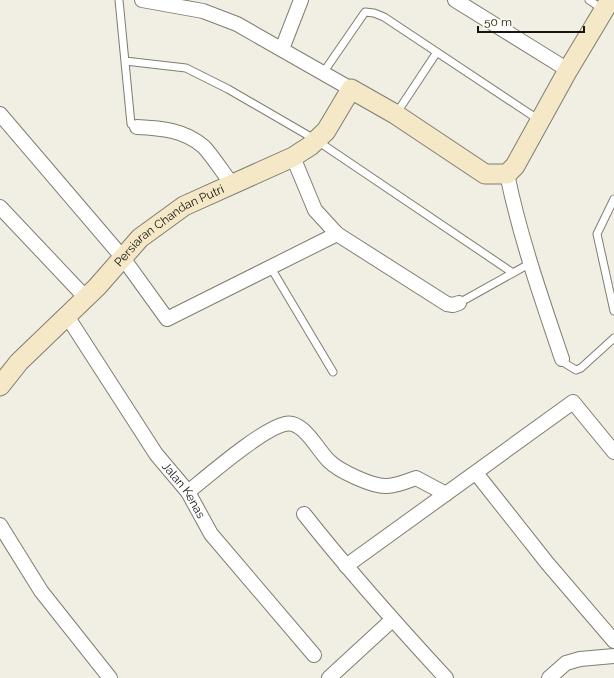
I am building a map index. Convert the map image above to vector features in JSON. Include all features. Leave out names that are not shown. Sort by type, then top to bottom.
[{"type":"street","points":[[142,0],[203,11],[237,24],[395,114],[486,174],[507,174],[514,166],[568,70],[601,3]]},
{"type":"street","points":[[282,49],[301,0]]},
{"type":"street","points":[[455,0],[568,70]]},
{"type":"street","name":"Persiaran Chandan Putri","points":[[0,386],[19,362],[86,298],[140,238],[184,206],[293,157],[326,131],[352,89]]},
{"type":"street","points":[[0,114],[123,258],[167,319],[337,234]]},
{"type":"street","points":[[138,127],[163,128],[184,134],[204,147],[232,184]]},
{"type":"street","points":[[293,157],[315,210],[337,234],[447,304],[453,305],[459,303]]},
{"type":"street","points":[[507,174],[516,216],[529,264],[562,359]]},
{"type":"street","points":[[0,207],[86,298]]},
{"type":"street","name":"Jalan Kenas","points":[[67,316],[156,454],[188,492],[211,534],[314,655]]},
{"type":"street","points":[[346,566],[573,402],[614,452]]},
{"type":"street","points":[[188,492],[252,443],[276,427],[287,423],[304,430],[329,462],[355,478],[387,486],[416,478],[446,494]]},
{"type":"street","points":[[476,473],[548,564],[614,641]]},
{"type":"street","points":[[304,514],[392,620],[446,678]]},
{"type":"street","points":[[0,525],[41,591],[110,678]]},
{"type":"street","points":[[329,678],[392,620]]},
{"type":"street","points":[[549,678],[566,663],[580,659],[614,656]]},
{"type":"lane","points":[[119,0],[131,124],[138,127]]},
{"type":"lane","points":[[323,73],[365,12],[374,13],[384,17],[540,120]]},
{"type":"lane","points":[[395,114],[437,52]]},
{"type":"lane","points":[[125,61],[186,68],[228,89],[316,140],[513,273]]},
{"type":"lane","points":[[614,199],[597,234],[614,311]]},
{"type":"lane","points":[[459,303],[529,264]]},
{"type":"lane","points":[[271,268],[333,372]]},
{"type":"lane","points":[[562,359],[576,370],[581,368],[614,338]]}]
